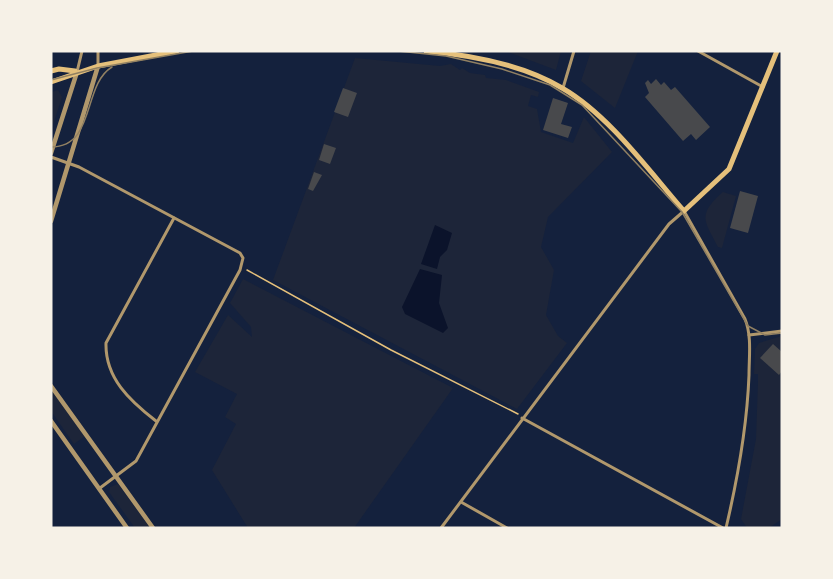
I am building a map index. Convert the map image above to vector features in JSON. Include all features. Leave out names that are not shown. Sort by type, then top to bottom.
[{"type":"main road","points":[[51,82],[98,66],[177,51]]},
{"type":"main road","points":[[426,51],[499,65],[563,88],[601,118],[684,211],[729,169],[777,51]]},
{"type":"main road","points":[[51,71],[59,69],[77,72]]},
{"type":"street","points":[[82,51],[51,155],[240,253],[241,267],[136,461],[99,489]]},
{"type":"street","points":[[51,221],[98,66],[98,51]]},
{"type":"street","points":[[563,88],[574,51]]},
{"type":"street","points":[[698,51],[763,87]]},
{"type":"street","points":[[441,528],[522,418],[669,224],[684,211],[742,314],[749,335],[747,424],[742,461],[724,528],[522,418]]},
{"type":"street","points":[[156,421],[124,392],[114,378],[106,359],[106,343],[174,218]]},
{"type":"street","points":[[749,335],[782,331]]},
{"type":"street","points":[[51,386],[153,528]]},
{"type":"street","points":[[51,421],[127,528]]},
{"type":"street","points":[[460,502],[507,528]]},
{"type":"path","points":[[241,267],[391,350],[516,411],[522,418]]},
{"type":"shaded area","points":[[505,51],[561,51],[556,70]]},
{"type":"shaded area","points":[[591,51],[638,51],[615,108],[581,81]]},
{"type":"shaded area","points":[[355,58],[440,66],[451,64],[460,70],[462,68],[470,73],[485,75],[486,78],[506,80],[539,92],[538,97],[531,95],[528,106],[537,109],[541,132],[573,143],[584,117],[612,152],[548,217],[541,247],[554,270],[546,315],[558,336],[567,343],[517,409],[273,280]]},
{"type":"shaded area","points":[[58,90],[62,97],[51,131],[51,92]]},
{"type":"shaded area","points":[[723,192],[736,196],[722,248],[718,247],[709,230],[706,212]]},
{"type":"shaded area","points":[[435,225],[452,233],[447,250],[440,257],[437,269],[421,264]]},
{"type":"shaded area","points":[[420,269],[442,275],[439,303],[448,328],[443,333],[405,314],[402,307]]},
{"type":"shaded area","points":[[243,279],[453,388],[354,528],[248,528],[212,470],[236,424],[225,417],[237,394],[195,372],[228,315],[252,337],[251,327],[230,303]]},
{"type":"shaded area","points":[[782,336],[782,519],[769,528],[747,528],[741,519],[756,439],[758,374],[754,374],[755,349],[759,343]]},
{"type":"shaded area","points":[[51,390],[85,436],[74,444],[51,411]]},
{"type":"shaded area","points":[[118,484],[150,528],[135,528],[109,492],[110,487]]},
{"type":"building","points":[[656,79],[661,85],[664,82],[671,90],[675,87],[710,127],[696,140],[691,134],[683,141],[645,97],[649,93],[645,83],[648,80],[651,84]]},
{"type":"building","points":[[343,88],[357,93],[348,117],[334,112]]},
{"type":"building","points":[[553,98],[568,103],[561,124],[572,127],[568,138],[543,130]]},
{"type":"building","points":[[324,144],[336,148],[330,164],[319,160]]},
{"type":"building","points":[[314,172],[322,175],[313,191],[308,189]]},
{"type":"building","points":[[740,191],[758,196],[748,233],[730,228]]},
{"type":"building","points":[[773,344],[782,352],[782,371],[779,375],[760,358]]},
{"type":"tram line","points":[[51,80],[97,68],[193,51]]},
{"type":"tram line","points":[[398,51],[446,56],[502,69],[550,85],[582,105],[682,212],[748,326],[765,335],[782,333]]},
{"type":"tram line","points":[[51,147],[65,144],[75,137],[82,126],[96,87],[112,67]]}]
